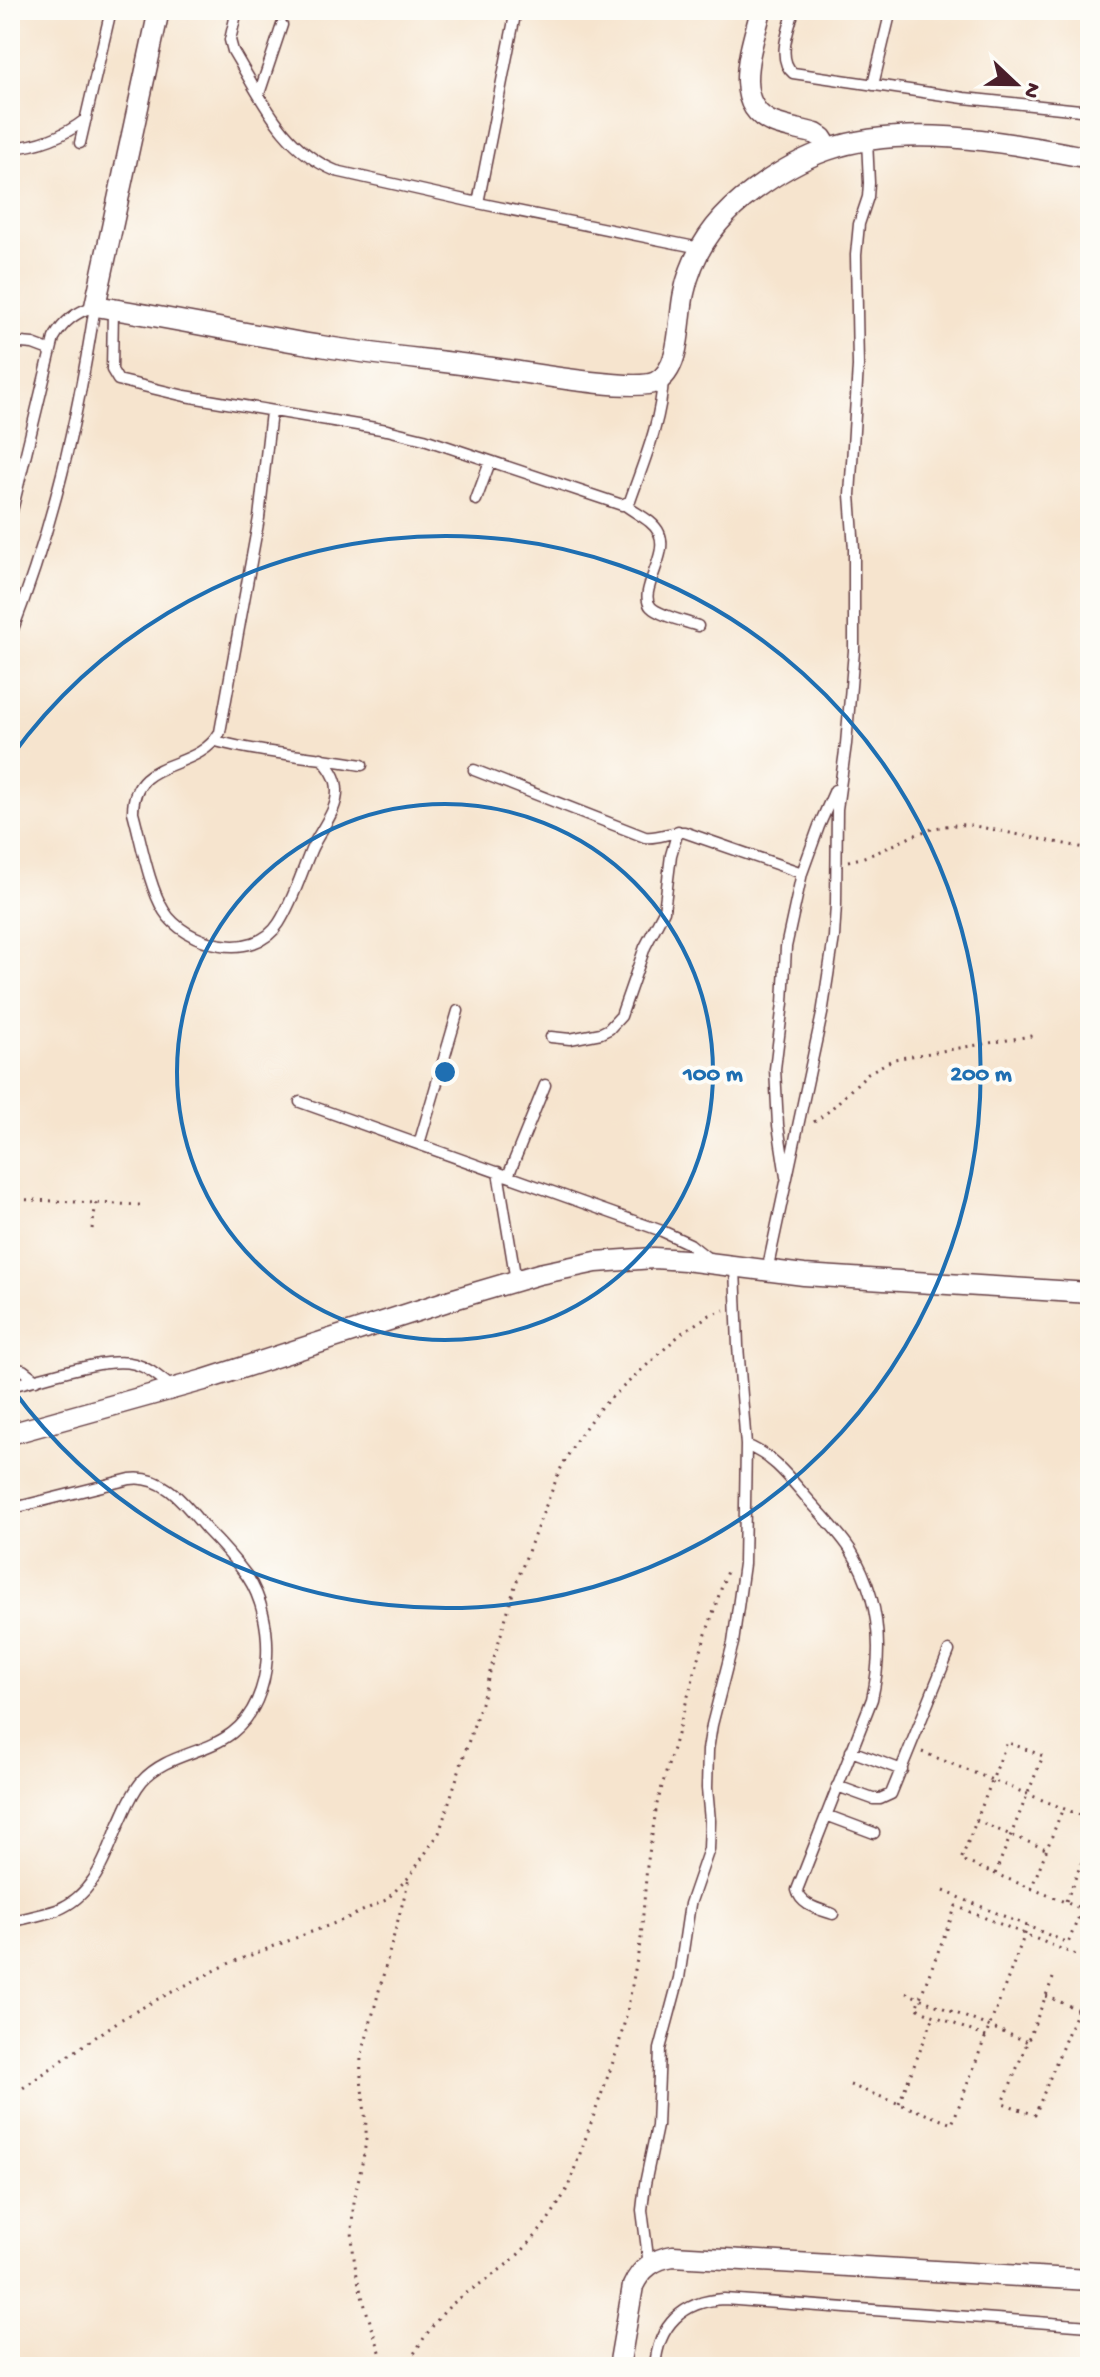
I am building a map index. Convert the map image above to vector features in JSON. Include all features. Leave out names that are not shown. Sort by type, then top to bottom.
[{"type":"street","points":[[159,10],[104,307],[326,347],[571,379],[639,385],[656,382],[673,363],[684,289],[700,248],[717,223],[737,203],[785,169],[829,149],[895,137],[948,138],[1090,158]]},
{"type":"street","points":[[761,10],[746,73],[749,97],[762,116],[773,123],[816,134],[829,149]]},
{"type":"street","points":[[10,1434],[173,1388],[516,1281],[567,1267],[625,1259],[685,1260],[767,1271],[1090,1293]]},
{"type":"street","points":[[619,2367],[630,2295],[636,2278],[649,2265],[673,2256],[1090,2280]]},
{"type":"lane","points":[[80,143],[111,10]]},
{"type":"lane","points":[[237,10],[231,48],[287,137],[308,157],[322,165],[336,171],[478,203],[700,248]]},
{"type":"lane","points":[[478,203],[516,10]]},
{"type":"lane","points":[[794,10],[783,57],[788,69],[799,75],[964,98],[1090,111]]},
{"type":"lane","points":[[873,85],[891,10]]},
{"type":"lane","points":[[259,94],[282,25]]},
{"type":"lane","points":[[10,148],[37,145],[75,128],[86,119]]},
{"type":"lane","points":[[767,1271],[829,976],[836,904],[837,809],[854,651],[854,549],[850,495],[858,366],[856,255],[859,224],[868,197],[867,140]]},
{"type":"lane","points":[[10,519],[49,350],[61,326],[82,310],[104,307]]},
{"type":"lane","points":[[104,307],[112,370],[118,380],[185,396],[424,439],[625,505],[653,525],[661,538],[661,553],[647,595],[649,605],[656,611],[698,626]]},
{"type":"lane","points":[[10,637],[44,544],[104,307]]},
{"type":"lane","points":[[10,342],[33,344],[49,350]]},
{"type":"lane","points":[[625,505],[630,501],[653,437],[662,400],[663,377]]},
{"type":"lane","points":[[271,412],[253,557],[223,723],[216,741],[201,753],[153,773],[135,794],[133,812],[154,889],[170,920],[190,936],[216,944],[247,944],[279,925],[337,799],[336,782],[321,758]]},
{"type":"lane","points":[[476,500],[490,462]]},
{"type":"lane","points":[[216,741],[255,750],[362,765]]},
{"type":"lane","points":[[474,770],[645,837],[678,831],[802,873]]},
{"type":"lane","points":[[786,1181],[778,1125],[776,1050],[783,1003],[786,947],[802,873],[839,781]]},
{"type":"lane","points":[[551,1037],[570,1039],[601,1033],[621,1016],[645,947],[664,911],[671,855],[678,831]]},
{"type":"lane","points":[[419,1144],[458,1011]]},
{"type":"lane","points":[[516,1281],[503,1174],[545,1085]]},
{"type":"lane","points":[[300,1102],[677,1237],[724,1266],[736,1307],[746,1445],[744,1564],[733,1643],[708,1750],[709,1849],[690,1904],[679,1978],[665,2026],[658,2067],[657,2126],[642,2210],[649,2265]]},
{"type":"lane","points":[[10,1386],[115,1362],[148,1369],[173,1388]]},
{"type":"lane","points":[[10,1367],[23,1370],[36,1380]]},
{"type":"lane","points":[[746,1445],[775,1461],[849,1547],[862,1570],[877,1619],[880,1646],[872,1699],[797,1890],[806,1903],[833,1914]]},
{"type":"lane","points":[[10,1509],[130,1479],[147,1478],[163,1485],[190,1511],[247,1577],[264,1620],[266,1651],[260,1692],[244,1721],[219,1741],[167,1762],[141,1783],[129,1801],[100,1869],[86,1890],[54,1911],[10,1922]]},
{"type":"lane","points":[[837,1786],[873,1799],[891,1794],[949,1651]]},
{"type":"lane","points":[[851,1751],[902,1770]]},
{"type":"lane","points":[[826,1815],[874,1833]]},
{"type":"lane","points":[[655,2367],[657,2350],[667,2327],[687,2309],[711,2300],[1090,2326]]},
{"type":"path","points":[[836,864],[877,853],[927,829],[956,824],[1090,849]]},
{"type":"path","points":[[797,1131],[829,1111],[856,1082],[880,1065],[909,1056],[1037,1035]]},
{"type":"path","points":[[10,1199],[140,1205]]},
{"type":"path","points":[[92,1229],[96,1203]]},
{"type":"path","points":[[10,2097],[120,2020],[156,2000],[230,1963],[343,1920],[386,1900],[410,1876],[439,1833],[515,1586],[542,1513],[575,1442],[598,1410],[684,1331],[710,1315],[736,1307]]},
{"type":"path","points":[[406,2367],[424,2337],[451,2305],[501,2269],[530,2243],[568,2187],[618,2048],[641,1938],[647,1866],[657,1804],[705,1637],[730,1563]]},
{"type":"path","points":[[944,1891],[1068,1943],[1082,1909],[1065,1903],[961,1860],[1007,1742],[1043,1756],[995,1874]]},
{"type":"path","points":[[911,1747],[1090,1819]]},
{"type":"path","points":[[1031,1889],[1063,1808]]},
{"type":"path","points":[[976,1821],[1046,1849]]},
{"type":"path","points":[[1065,1903],[1090,1842]]},
{"type":"path","points":[[385,2367],[359,2290],[353,2254],[353,2214],[366,2141],[361,2058],[410,1876]]},
{"type":"path","points":[[986,2037],[916,2008],[956,1906],[1088,1960]]},
{"type":"path","points":[[850,2085],[952,2124],[1028,1926]]},
{"type":"path","points":[[1053,1978],[1003,2103],[1035,2115],[1084,1993]]},
{"type":"path","points":[[906,1993],[1028,2042]]},
{"type":"path","points":[[1046,1996],[1077,2009]]},
{"type":"path","points":[[899,2103],[934,2016]]}]
